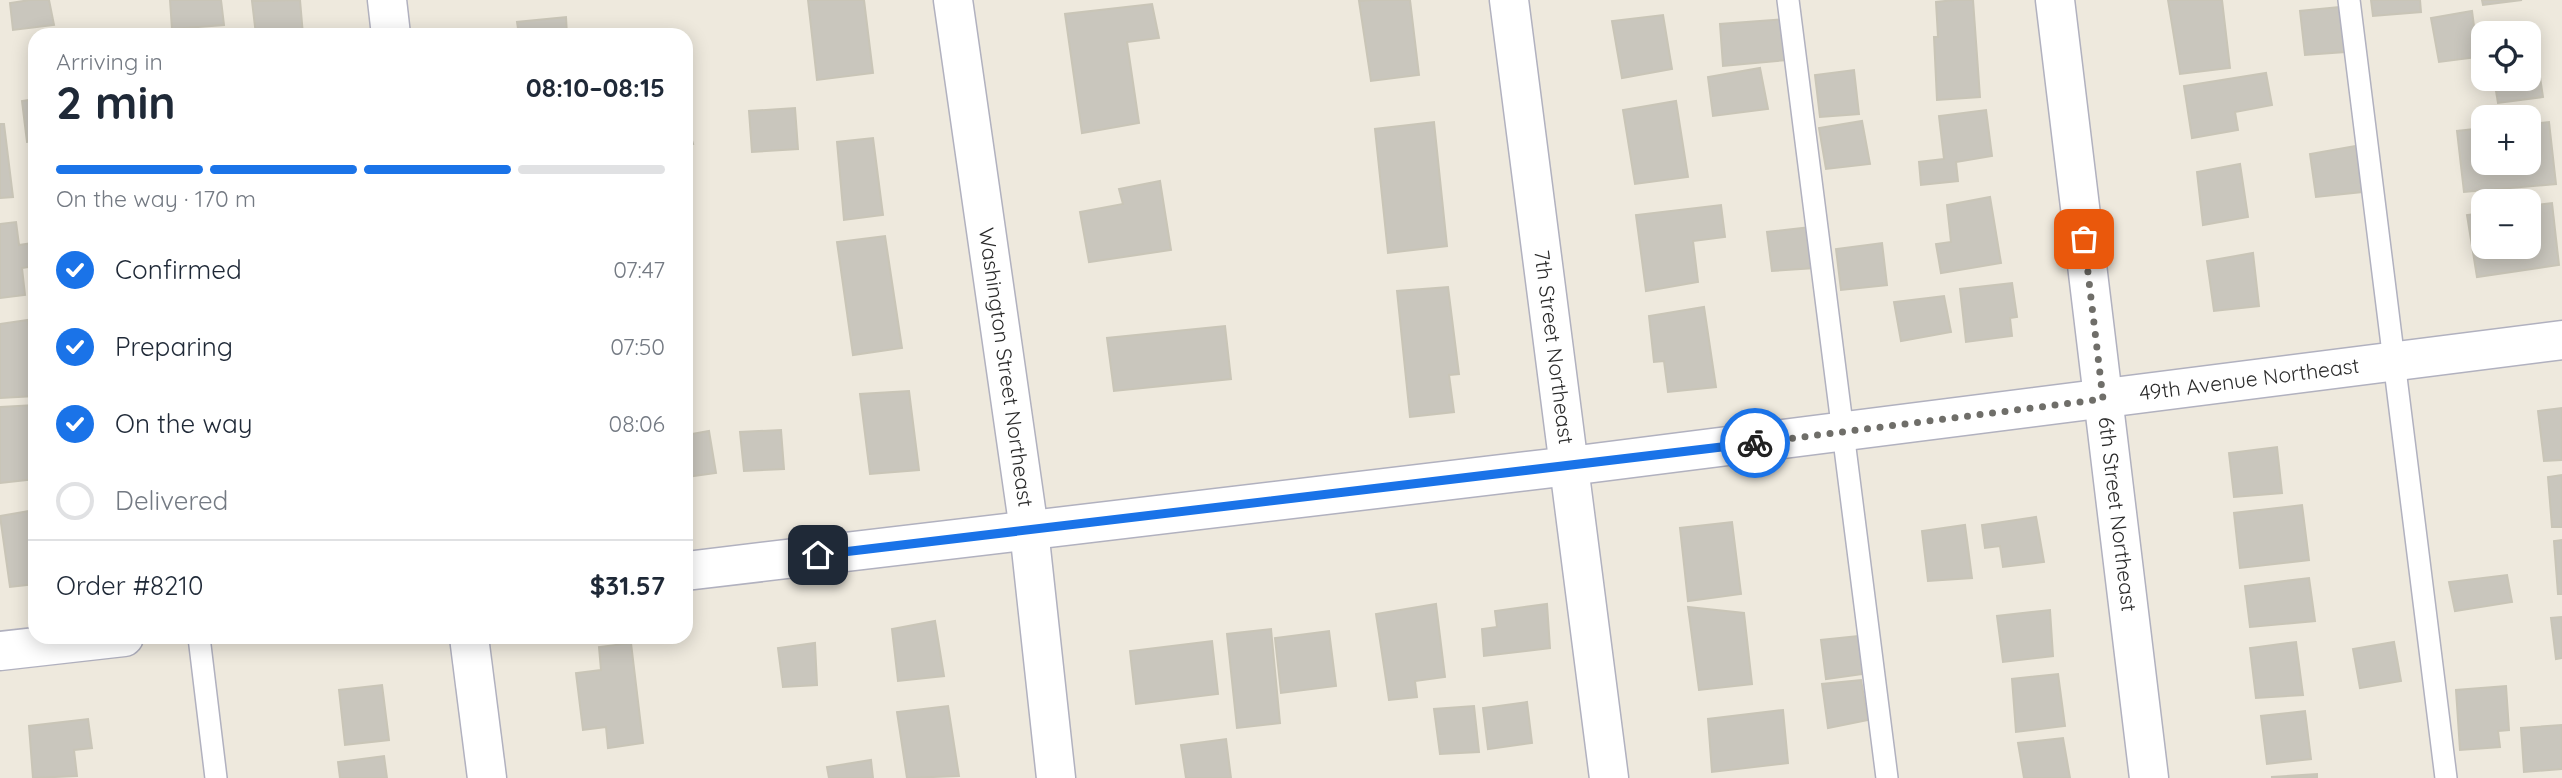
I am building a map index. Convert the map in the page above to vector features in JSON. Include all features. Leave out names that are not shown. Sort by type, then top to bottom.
[{"type":"street","points":[[387,0],[390,28]]},
{"type":"street","name":"Washington Street Northeast","points":[[953,0],[1029,530],[1056,778]]},
{"type":"street","name":"7th Street Northeast","points":[[1509,0],[1609,778]]},
{"type":"street","name":"6th Street Northeast","points":[[2055,0],[2149,778]]},
{"type":"street","name":"49th Avenue Northeast","points":[[693,570],[1570,466],[2562,340]]},
{"type":"street","points":[[0,651],[62,644]]},
{"type":"street","points":[[470,644],[487,778]]},
{"type":"lane","points":[[1788,0],[1887,778]]},
{"type":"lane","points":[[2349,0],[2446,778]]},
{"type":"lane","points":[[200,644],[216,778]]},
{"type":"building","points":[[49,0],[54,25],[13,30],[10,3]]},
{"type":"building","points":[[170,0],[221,0],[224,25],[172,28]]},
{"type":"building","points":[[300,0],[302,28],[255,28],[252,1]]},
{"type":"building","points":[[808,0],[864,0],[873,73],[817,80]]},
{"type":"building","points":[[1410,0],[1419,75],[1371,81],[1359,1]]},
{"type":"building","points":[[1973,0],[1980,97],[1937,100],[1934,37],[1938,37],[1936,2]]},
{"type":"building","points":[[2168,0],[2222,0],[2230,68],[2180,74]]},
{"type":"building","points":[[2371,0],[2420,0],[2421,12],[2373,16]]},
{"type":"building","points":[[2482,0],[2522,0],[2483,5]]},
{"type":"building","points":[[1152,4],[1159,38],[1127,42],[1139,123],[1082,133],[1065,14]]},
{"type":"building","points":[[2339,7],[2345,52],[2305,55],[2300,11]]},
{"type":"building","points":[[2472,11],[2471,58],[2439,62],[2431,18]]},
{"type":"building","points":[[1663,15],[1672,69],[1622,78],[1612,21]]},
{"type":"building","points":[[566,17],[567,28],[518,28],[517,22]]},
{"type":"building","points":[[1785,19],[1787,60],[1723,66],[1720,24]]},
{"type":"building","points":[[1760,68],[1768,109],[1713,116],[1708,77]]},
{"type":"building","points":[[1854,70],[1859,114],[1820,117],[1815,75]]},
{"type":"building","points":[[2266,73],[2272,105],[2235,112],[2238,130],[2192,138],[2184,86]]},
{"type":"building","points":[[2541,84],[2543,97],[2498,103],[2496,91],[2541,91]]},
{"type":"building","points":[[28,100],[28,142],[27,142],[22,101]]},
{"type":"building","points":[[1676,101],[1688,177],[1635,184],[1623,110]]},
{"type":"building","points":[[795,108],[798,149],[752,152],[749,111]]},
{"type":"building","points":[[1986,110],[1992,156],[1956,162],[1958,181],[1921,185],[1919,162],[1944,159],[1939,116]]},
{"type":"building","points":[[1862,121],[1870,164],[1826,169],[1819,128]]},
{"type":"building","points":[[1434,122],[1447,246],[1388,253],[1375,129]]},
{"type":"building","points":[[2549,122],[2556,184],[2471,189],[2471,191],[2464,192],[2457,131],[2471,129],[2471,175],[2541,175],[2541,123]]},
{"type":"building","points":[[0,124],[4,124],[13,197],[0,198]]},
{"type":"building","points":[[873,138],[883,215],[844,220],[837,142]]},
{"type":"building","points":[[2356,146],[2362,192],[2316,197],[2310,154]]},
{"type":"building","points":[[2240,164],[2248,217],[2203,225],[2197,172]]},
{"type":"building","points":[[1160,181],[1171,250],[1089,262],[1080,212],[1123,204],[1119,189]]},
{"type":"building","points":[[1990,197],[2001,263],[1941,273],[1936,244],[1951,242],[1947,205]]},
{"type":"building","points":[[2552,203],[2559,265],[2477,277],[2474,259],[2541,259],[2541,204]]},
{"type":"building","points":[[1721,205],[1725,237],[1693,241],[1698,282],[1646,291],[1636,215]]},
{"type":"building","points":[[2471,214],[2471,240],[2467,215]]},
{"type":"building","points":[[16,222],[19,245],[28,244],[28,267],[22,268],[25,295],[0,298],[0,224]]},
{"type":"building","points":[[1810,227],[1815,268],[1772,271],[1767,232]]},
{"type":"building","points":[[885,236],[902,348],[853,355],[837,242]]},
{"type":"building","points":[[1882,243],[1887,285],[1841,290],[1836,249]]},
{"type":"building","points":[[2253,253],[2259,306],[2214,311],[2207,261]]},
{"type":"building","points":[[2012,283],[2017,317],[2010,318],[2012,336],[1966,342],[1960,289]]},
{"type":"building","points":[[1448,287],[1459,374],[1449,375],[1454,412],[1410,417],[1397,291]]},
{"type":"building","points":[[1944,296],[1951,332],[1901,341],[1894,302]]},
{"type":"building","points":[[1704,307],[1716,387],[1668,392],[1664,361],[1654,362],[1649,316]]},
{"type":"building","points":[[28,320],[28,396],[0,398],[0,324]]},
{"type":"building","points":[[1225,326],[1231,379],[1114,391],[1107,338]]},
{"type":"building","points":[[909,391],[919,470],[870,474],[860,394]]},
{"type":"building","points":[[28,405],[28,480],[0,483],[0,407]]},
{"type":"building","points":[[2562,408],[2562,460],[2544,461],[2538,411]]},
{"type":"building","points":[[781,430],[784,469],[744,471],[740,432]]},
{"type":"building","points":[[709,431],[716,473],[693,476],[693,434]]},
{"type":"building","points":[[2277,447],[2282,493],[2234,497],[2229,453]]},
{"type":"building","points":[[2562,475],[2562,527],[2552,527],[2548,477]]},
{"type":"building","points":[[2302,505],[2309,560],[2240,568],[2234,513]]},
{"type":"building","points":[[28,511],[28,585],[10,587],[0,516]]},
{"type":"building","points":[[2036,517],[2044,562],[2003,567],[2000,546],[1985,548],[1982,525]]},
{"type":"building","points":[[1732,522],[1741,594],[1688,601],[1680,528]]},
{"type":"building","points":[[1965,525],[1972,578],[1928,581],[1922,531]]},
{"type":"building","points":[[2562,540],[2562,594],[2558,594],[2554,541]]},
{"type":"building","points":[[2507,575],[2512,602],[2455,611],[2449,582]]},
{"type":"building","points":[[2309,578],[2315,621],[2250,627],[2245,586]]},
{"type":"building","points":[[1436,604],[1445,677],[1415,681],[1417,697],[1389,700],[1376,614]]},
{"type":"building","points":[[1547,604],[1550,648],[1484,656],[1482,629],[1497,627],[1495,611]]},
{"type":"building","points":[[1688,607],[1744,613],[1752,684],[1699,690]]},
{"type":"building","points":[[2050,610],[2053,656],[2003,662],[1997,616]]},
{"type":"building","points":[[2562,617],[2562,658],[2556,659],[2551,618]]},
{"type":"building","points":[[935,621],[944,676],[898,681],[892,629]]},
{"type":"building","points":[[1271,629],[1280,723],[1237,728],[1227,634]]},
{"type":"building","points":[[1329,631],[1336,686],[1281,693],[1275,638]]},
{"type":"building","points":[[1858,636],[1863,674],[1826,679],[1821,640]]},
{"type":"building","points":[[1212,641],[1218,694],[1136,704],[1130,651]]},
{"type":"building","points":[[2296,642],[2303,695],[2256,698],[2250,648]]},
{"type":"building","points":[[2394,642],[2401,681],[2360,688],[2353,649]]},
{"type":"building","points":[[815,643],[817,685],[783,687],[778,648]]},
{"type":"building","points":[[631,644],[643,743],[608,748],[606,727],[583,730],[576,673],[601,670],[599,647]]},
{"type":"building","points":[[2058,674],[2065,726],[2016,732],[2012,679]]},
{"type":"building","points":[[1861,680],[1868,720],[1828,728],[1822,684]]},
{"type":"building","points":[[382,685],[389,740],[345,745],[339,690]]},
{"type":"building","points":[[2506,686],[2509,730],[2498,731],[2500,747],[2460,750],[2456,690]]},
{"type":"building","points":[[1527,702],[1532,743],[1488,749],[1483,708]]},
{"type":"building","points":[[948,706],[959,776],[907,778],[897,712]]},
{"type":"building","points":[[1474,706],[1479,752],[1440,754],[1434,709]]},
{"type":"building","points":[[1783,710],[1788,763],[1712,772],[1708,719]]},
{"type":"building","points":[[2305,711],[2311,759],[2267,764],[2261,716]]},
{"type":"building","points":[[88,719],[92,748],[74,750],[77,776],[33,778],[29,726]]},
{"type":"building","points":[[2562,725],[2562,769],[2524,772],[2521,728]]},
{"type":"building","points":[[2063,738],[2070,778],[2024,778],[2018,743]]},
{"type":"building","points":[[1226,739],[1231,778],[1186,778],[1181,745]]},
{"type":"building","points":[[384,756],[387,778],[340,778],[338,762]]},
{"type":"building","points":[[871,760],[873,778],[829,778],[827,767]]},
{"type":"building","points":[[2317,774],[2317,778],[2271,777]]},
{"type":"way so far","points":[[1755,443],[2103,399],[2084,239]]},
{"type":"route","points":[[818,555],[1755,443]]}]
